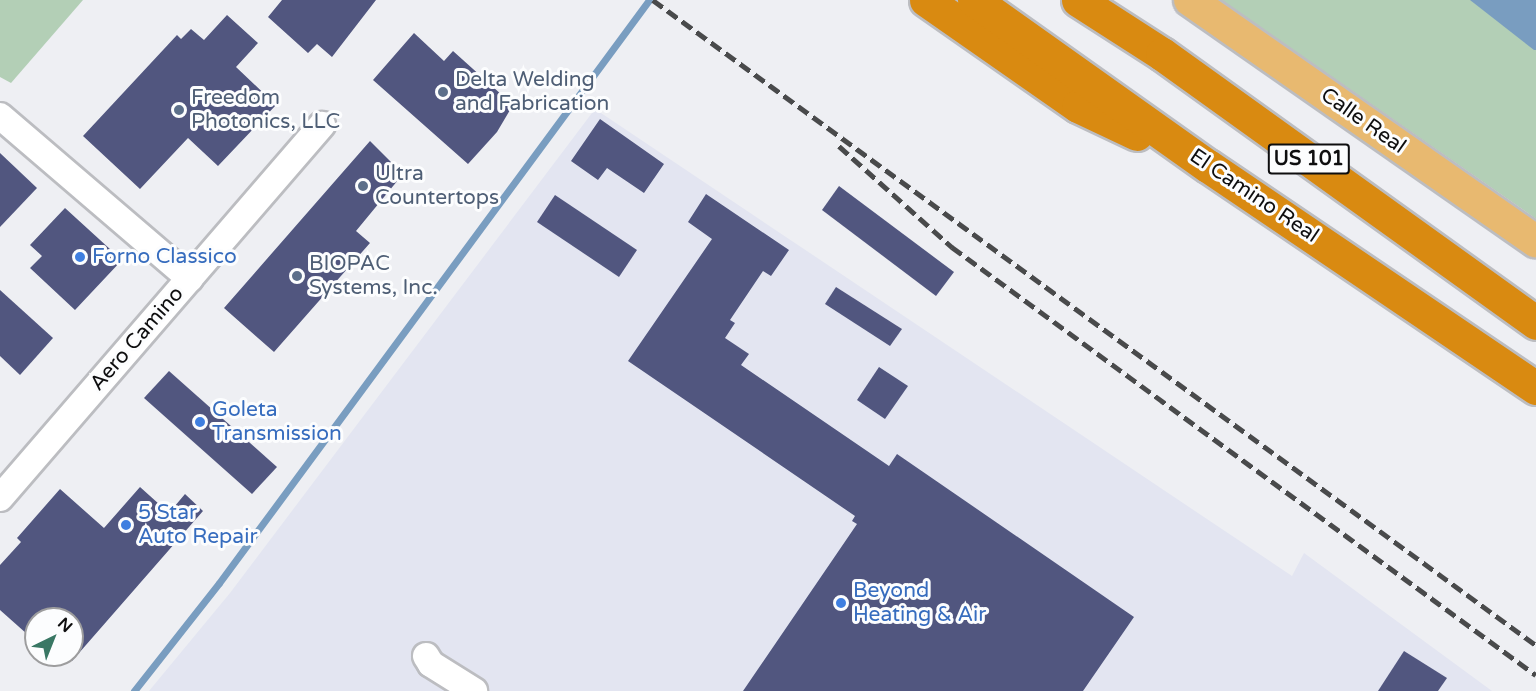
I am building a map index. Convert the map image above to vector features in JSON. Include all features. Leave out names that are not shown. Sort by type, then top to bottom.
[{"type":"highway","points":[[926,0],[1078,106],[1208,166]]},
{"type":"highway","name":"El Camino Real","points":[[974,0],[1208,166],[1536,388]]},
{"type":"highway","name":"US 101","points":[[1078,0],[1162,54],[1536,323]]},
{"type":"main road","name":"Calle Real","points":[[1190,0],[1536,241]]},
{"type":"street","points":[[0,116],[190,279]]},
{"type":"street","name":"Aero Camino","points":[[0,498],[322,125]]},
{"type":"street","points":[[426,656],[431,664],[474,691]]},
{"type":"shaded area","points":[[595,109],[1292,576],[1304,553],[1492,691],[149,691],[230,593]]},
{"type":"green space","points":[[0,0],[83,0],[11,83],[0,77]]},
{"type":"green space","points":[[1221,0],[1536,0],[1536,219],[1525,211]]},
{"type":"water","points":[[1470,0],[1536,0],[1536,50],[1534,50]]},
{"type":"building","points":[[282,0],[376,0],[332,57],[317,44],[308,53],[268,17]]},
{"type":"building","points":[[227,15],[258,43],[236,67],[276,105],[218,166],[188,138],[140,189],[83,136],[177,35],[181,39],[191,29],[204,40]]},
{"type":"building","name":"Delta Welding and Fabrication","points":[[414,33],[444,61],[453,51],[513,105],[497,132],[468,164],[373,80]]},
{"type":"building","points":[[600,119],[664,164],[644,193],[607,168],[598,180],[571,161]]},
{"type":"building","points":[[370,141],[403,174],[356,231],[370,243],[274,352],[224,308]]},
{"type":"building","points":[[0,153],[37,188],[0,227]]},
{"type":"building","points":[[839,186],[954,272],[936,296],[822,210]]},
{"type":"building","points":[[706,194],[789,250],[771,276],[763,271],[730,320],[735,323],[725,338],[749,354],[741,365],[889,466],[897,454],[1134,617],[1083,691],[743,691],[857,524],[852,521],[855,516],[628,361],[712,239],[688,222]]},
{"type":"building","points":[[555,195],[637,250],[619,277],[537,222]]},
{"type":"building","points":[[65,208],[122,260],[75,310],[30,268],[42,256],[30,245]]},
{"type":"building","points":[[836,287],[902,329],[890,346],[825,304]]},
{"type":"building","points":[[0,290],[53,338],[20,375],[0,356]]},
{"type":"building","points":[[879,367],[908,386],[885,419],[857,400]]},
{"type":"building","points":[[169,371],[277,467],[252,494],[144,398]]},
{"type":"building","points":[[140,487],[169,513],[185,494],[203,511],[84,647],[84,607],[24,607],[24,631],[0,610],[0,565],[21,542],[17,538],[60,489],[104,528]]},
{"type":"building","points":[[1404,651],[1447,678],[1438,691],[1378,691]]},
{"type":"waterway","points":[[134,691],[219,583],[649,0]]},
{"type":"railway","points":[[653,0],[1536,645]]},
{"type":"railway","points":[[839,146],[952,247],[1536,675]]},
{"type":"place","name":"Delta Welding and Fabrication","points":[[443,92]]},
{"type":"place","name":"Freedom Photonics, LLC","points":[[179,110]]},
{"type":"place","name":"Ultra Countertops","points":[[363,186]]},
{"type":"place","name":"Forno Classico","points":[[80,257]]},
{"type":"place","name":"BIOPAC Systems, Inc.","points":[[297,276]]},
{"type":"place","name":"Goleta Transmission","points":[[200,422]]},
{"type":"place","name":"5 Star Auto Repair","points":[[126,525]]},
{"type":"place","name":"Beyond Heating & Air","points":[[841,603]]}]
